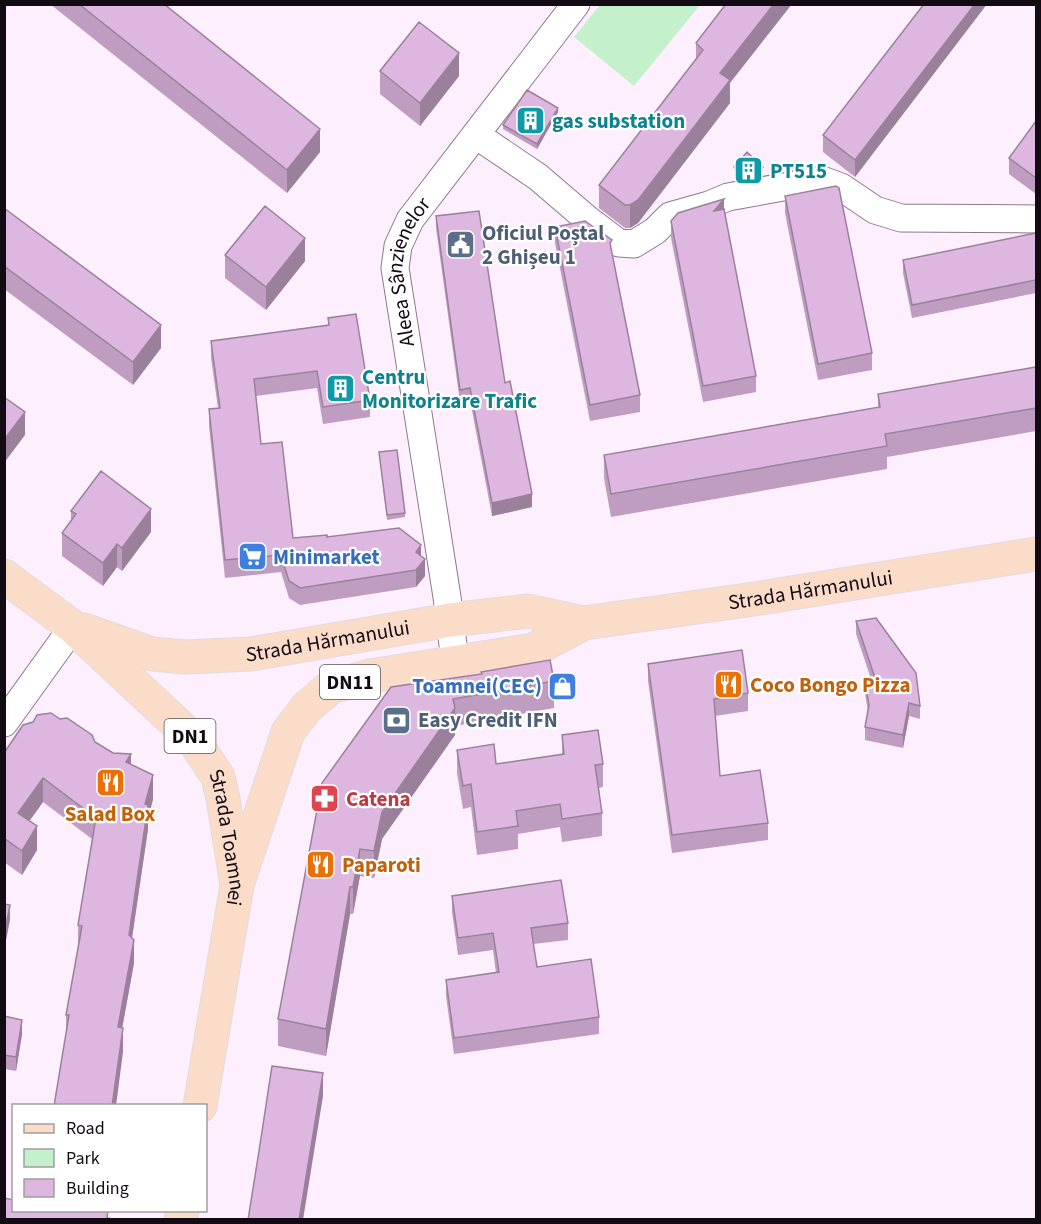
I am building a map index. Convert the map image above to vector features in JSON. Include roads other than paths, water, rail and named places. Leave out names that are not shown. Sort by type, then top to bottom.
[{"type":"main road","name":"Strada Hărmanului","points":[[237,885],[288,732],[307,707],[331,687],[370,676],[533,650],[584,623],[1036,554]]},
{"type":"main road","name":"DN1","points":[[4,576],[73,627]]},
{"type":"main road","name":"Strada Hărmanului","points":[[73,627],[152,654],[185,657],[251,654],[450,620],[528,611],[584,623]]},
{"type":"main road","name":"Strada Toamnei","points":[[73,627],[192,738],[218,777],[237,885],[200,1104]]},
{"type":"street","name":"Aleea Sânzienelor","points":[[455,662],[395,268],[398,246],[410,220],[576,4]]},
{"type":"street","points":[[476,135],[538,177],[619,243],[634,244],[655,231],[670,216],[728,197],[822,180],[841,187],[875,210],[888,215],[915,219],[1036,219]]},
{"type":"street","points":[[4,723],[73,627]]},
{"type":"place","name":"gas substation","points":[[531,121]]},
{"type":"place","name":"PT515","points":[[749,171]]},
{"type":"place","name":"Oficiul Poștal 2 Ghișeu 1","points":[[461,245]]},
{"type":"place","name":"Centru Monitorizare Trafic","points":[[341,389]]},
{"type":"place","name":"Minimarket","points":[[252,557]]},
{"type":"place","name":"Coco Bongo Pizza","points":[[729,685]]},
{"type":"place","name":"Toamnei(CEC)","points":[[563,686]]},
{"type":"place","name":"Easy Credit IFN","points":[[397,720]]},
{"type":"place","name":"Salad Box","points":[[110,783]]},
{"type":"place","name":"Catena","points":[[325,799]]},
{"type":"place","name":"Paparoti","points":[[321,865]]}]
